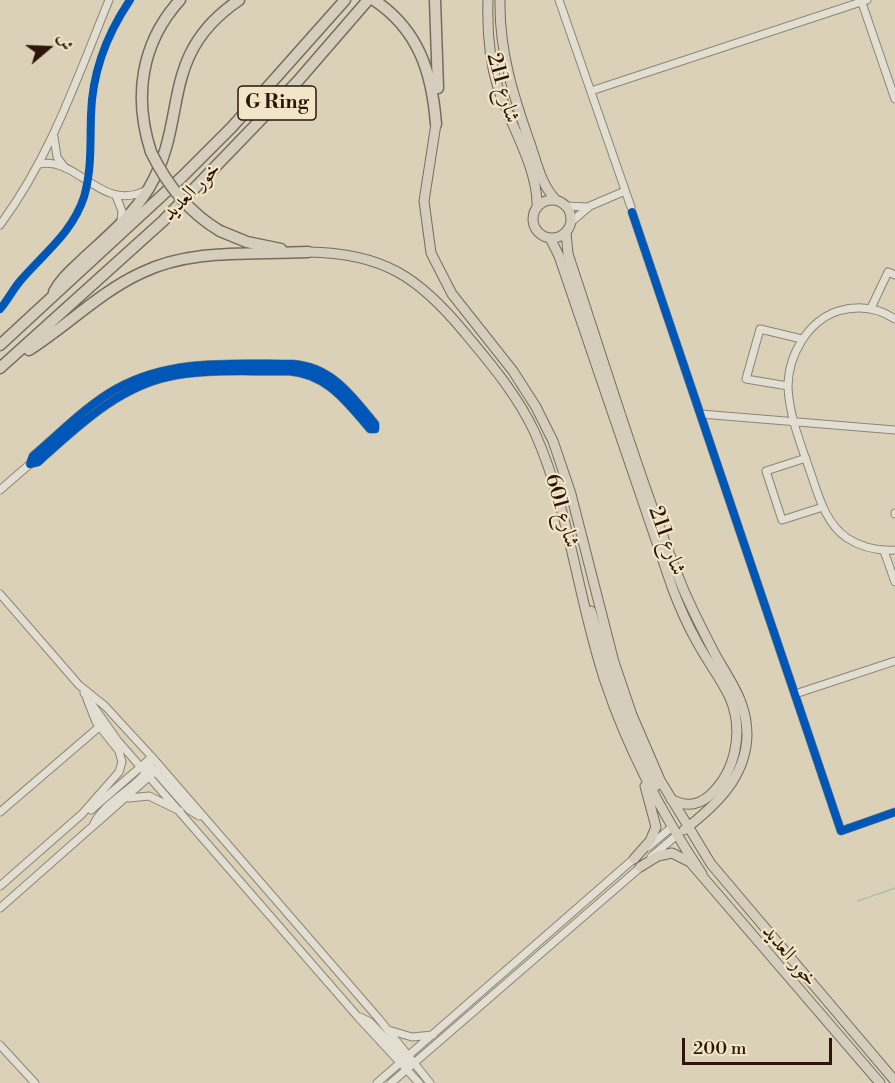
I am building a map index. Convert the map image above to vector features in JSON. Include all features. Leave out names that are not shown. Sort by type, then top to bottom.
[{"type":"highway","points":[[180,0],[153,40],[142,76],[142,113],[151,152],[163,176],[187,207],[220,231],[262,246],[308,252]]},
{"type":"highway","points":[[49,302],[60,282],[121,223],[148,190],[162,156],[178,82],[190,52],[207,27],[239,0]]},
{"type":"highway","name":"خور العديد","points":[[0,345],[158,202],[232,127],[345,0]]},
{"type":"highway","name":"خور العديد","points":[[0,368],[169,216],[268,113],[368,0]]},
{"type":"highway","points":[[374,0],[394,14],[415,41],[428,70],[436,124]]},
{"type":"highway","points":[[435,0],[438,103],[436,124]]},
{"type":"highway","points":[[0,368],[118,285],[156,266],[206,256],[308,252]]},
{"type":"main road","name":"شارع 211","points":[[488,0],[489,38],[495,77],[535,186],[537,208]]},
{"type":"main road","name":"شارع 211","points":[[500,0],[502,47],[510,85],[544,183],[556,200]]},
{"type":"main road","name":"شارع 601","points":[[436,124],[425,185],[428,237],[443,280],[519,380],[553,441],[568,485],[616,670],[632,715],[669,798],[680,830]]},
{"type":"main road","points":[[556,200],[566,206],[571,222],[566,232],[550,238],[540,234],[534,225],[537,208],[545,201],[556,200]]},
{"type":"main road","name":"شارع 211","points":[[566,232],[568,254],[679,577],[699,623],[737,690],[744,711],[746,742],[738,772],[720,798],[680,830]]},
{"type":"main road","name":"شارع 211","points":[[550,238],[559,256],[672,587],[689,627],[725,688],[734,710],[737,734],[735,750],[730,766],[717,788],[704,801],[694,804],[681,804],[669,798]]},
{"type":"main road","name":"شارع 601","points":[[308,252],[361,256],[393,268],[433,296],[510,389],[534,432],[547,465],[582,588],[604,681],[643,775],[680,830]]},
{"type":"main road","points":[[582,588],[631,732],[702,874]]},
{"type":"main road","points":[[634,859],[650,841],[656,827],[643,775]]},
{"type":"main road","name":"خور العديد","points":[[680,830],[698,854],[711,864],[895,1081]]},
{"type":"main road","points":[[640,867],[658,856],[672,853],[684,857],[702,874],[880,1083]]},
{"type":"street","points":[[0,225],[39,164],[54,135],[109,0]]},
{"type":"street","points":[[559,0],[841,831],[895,812]]},
{"type":"street","points":[[591,91],[863,1],[895,99]]},
{"type":"street","points":[[54,135],[57,157],[66,170]]},
{"type":"street","points":[[39,164],[52,163],[116,196],[127,197],[148,190]]},
{"type":"street","points":[[571,222],[590,206],[625,191]]},
{"type":"street","points":[[116,196],[122,211],[121,223]]},
{"type":"street","points":[[566,206],[590,206]]},
{"type":"street","points":[[871,308],[888,272],[895,275]]},
{"type":"street","points":[[895,319],[871,308],[846,309],[831,314],[816,324],[802,339],[788,386],[795,422],[822,507],[846,537],[863,546],[884,551],[895,550]]},
{"type":"street","points":[[788,386],[746,379],[760,329],[802,339]]},
{"type":"street","points":[[0,490],[30,464],[39,462],[114,399],[142,384],[179,374],[288,372],[305,374],[335,390],[370,429],[375,429],[376,425],[336,380],[311,367],[293,364],[181,366],[148,374],[107,394],[33,456],[30,464]]},
{"type":"street","points":[[700,414],[895,430]]},
{"type":"street","points":[[806,458],[766,471],[782,520],[822,507]]},
{"type":"street","points":[[884,551],[895,582]]},
{"type":"street","points":[[0,594],[76,681],[115,737],[189,810],[205,818],[387,1029],[407,1061]]},
{"type":"street","points":[[795,694],[895,661]]},
{"type":"street","points":[[0,908],[124,801],[151,770],[152,757],[109,710],[76,681]]},
{"type":"street","points":[[0,886],[82,814],[114,782],[121,767],[121,756],[117,746],[99,727],[86,696]]},
{"type":"street","points":[[0,812],[99,727]]},
{"type":"street","points":[[152,757],[151,770],[180,811],[358,1017],[430,1083]]},
{"type":"street","points":[[82,814],[151,770]]},
{"type":"street","points":[[92,828],[101,812],[151,770]]},
{"type":"street","points":[[124,801],[134,796],[149,796],[180,811]]},
{"type":"street","points":[[391,1083],[405,1070],[407,1061],[435,1035],[634,859],[680,830]]},
{"type":"street","points":[[377,1083],[407,1061],[640,867],[680,830]]},
{"type":"street","points":[[387,1029],[412,1038],[435,1035]]},
{"type":"street","points":[[0,1044],[35,1083]]},
{"type":"street","points":[[405,1070],[419,1083]]},
{"type":"waterway","points":[[858,901],[895,888]]},
{"type":"cycle path","points":[[0,309],[21,280],[65,232],[79,210],[88,176],[94,84],[102,54],[114,26],[130,0]]},
{"type":"cycle path","points":[[632,212],[841,831],[895,812]]},
{"type":"cycle path","points":[[225,364],[293,364],[307,366],[330,377],[358,403],[375,424],[375,429],[370,429],[344,399],[325,383],[302,373],[288,371],[191,373],[157,380],[119,397],[85,421],[38,462],[30,464],[33,456],[84,412],[116,389],[137,379],[180,367],[225,364]]}]
